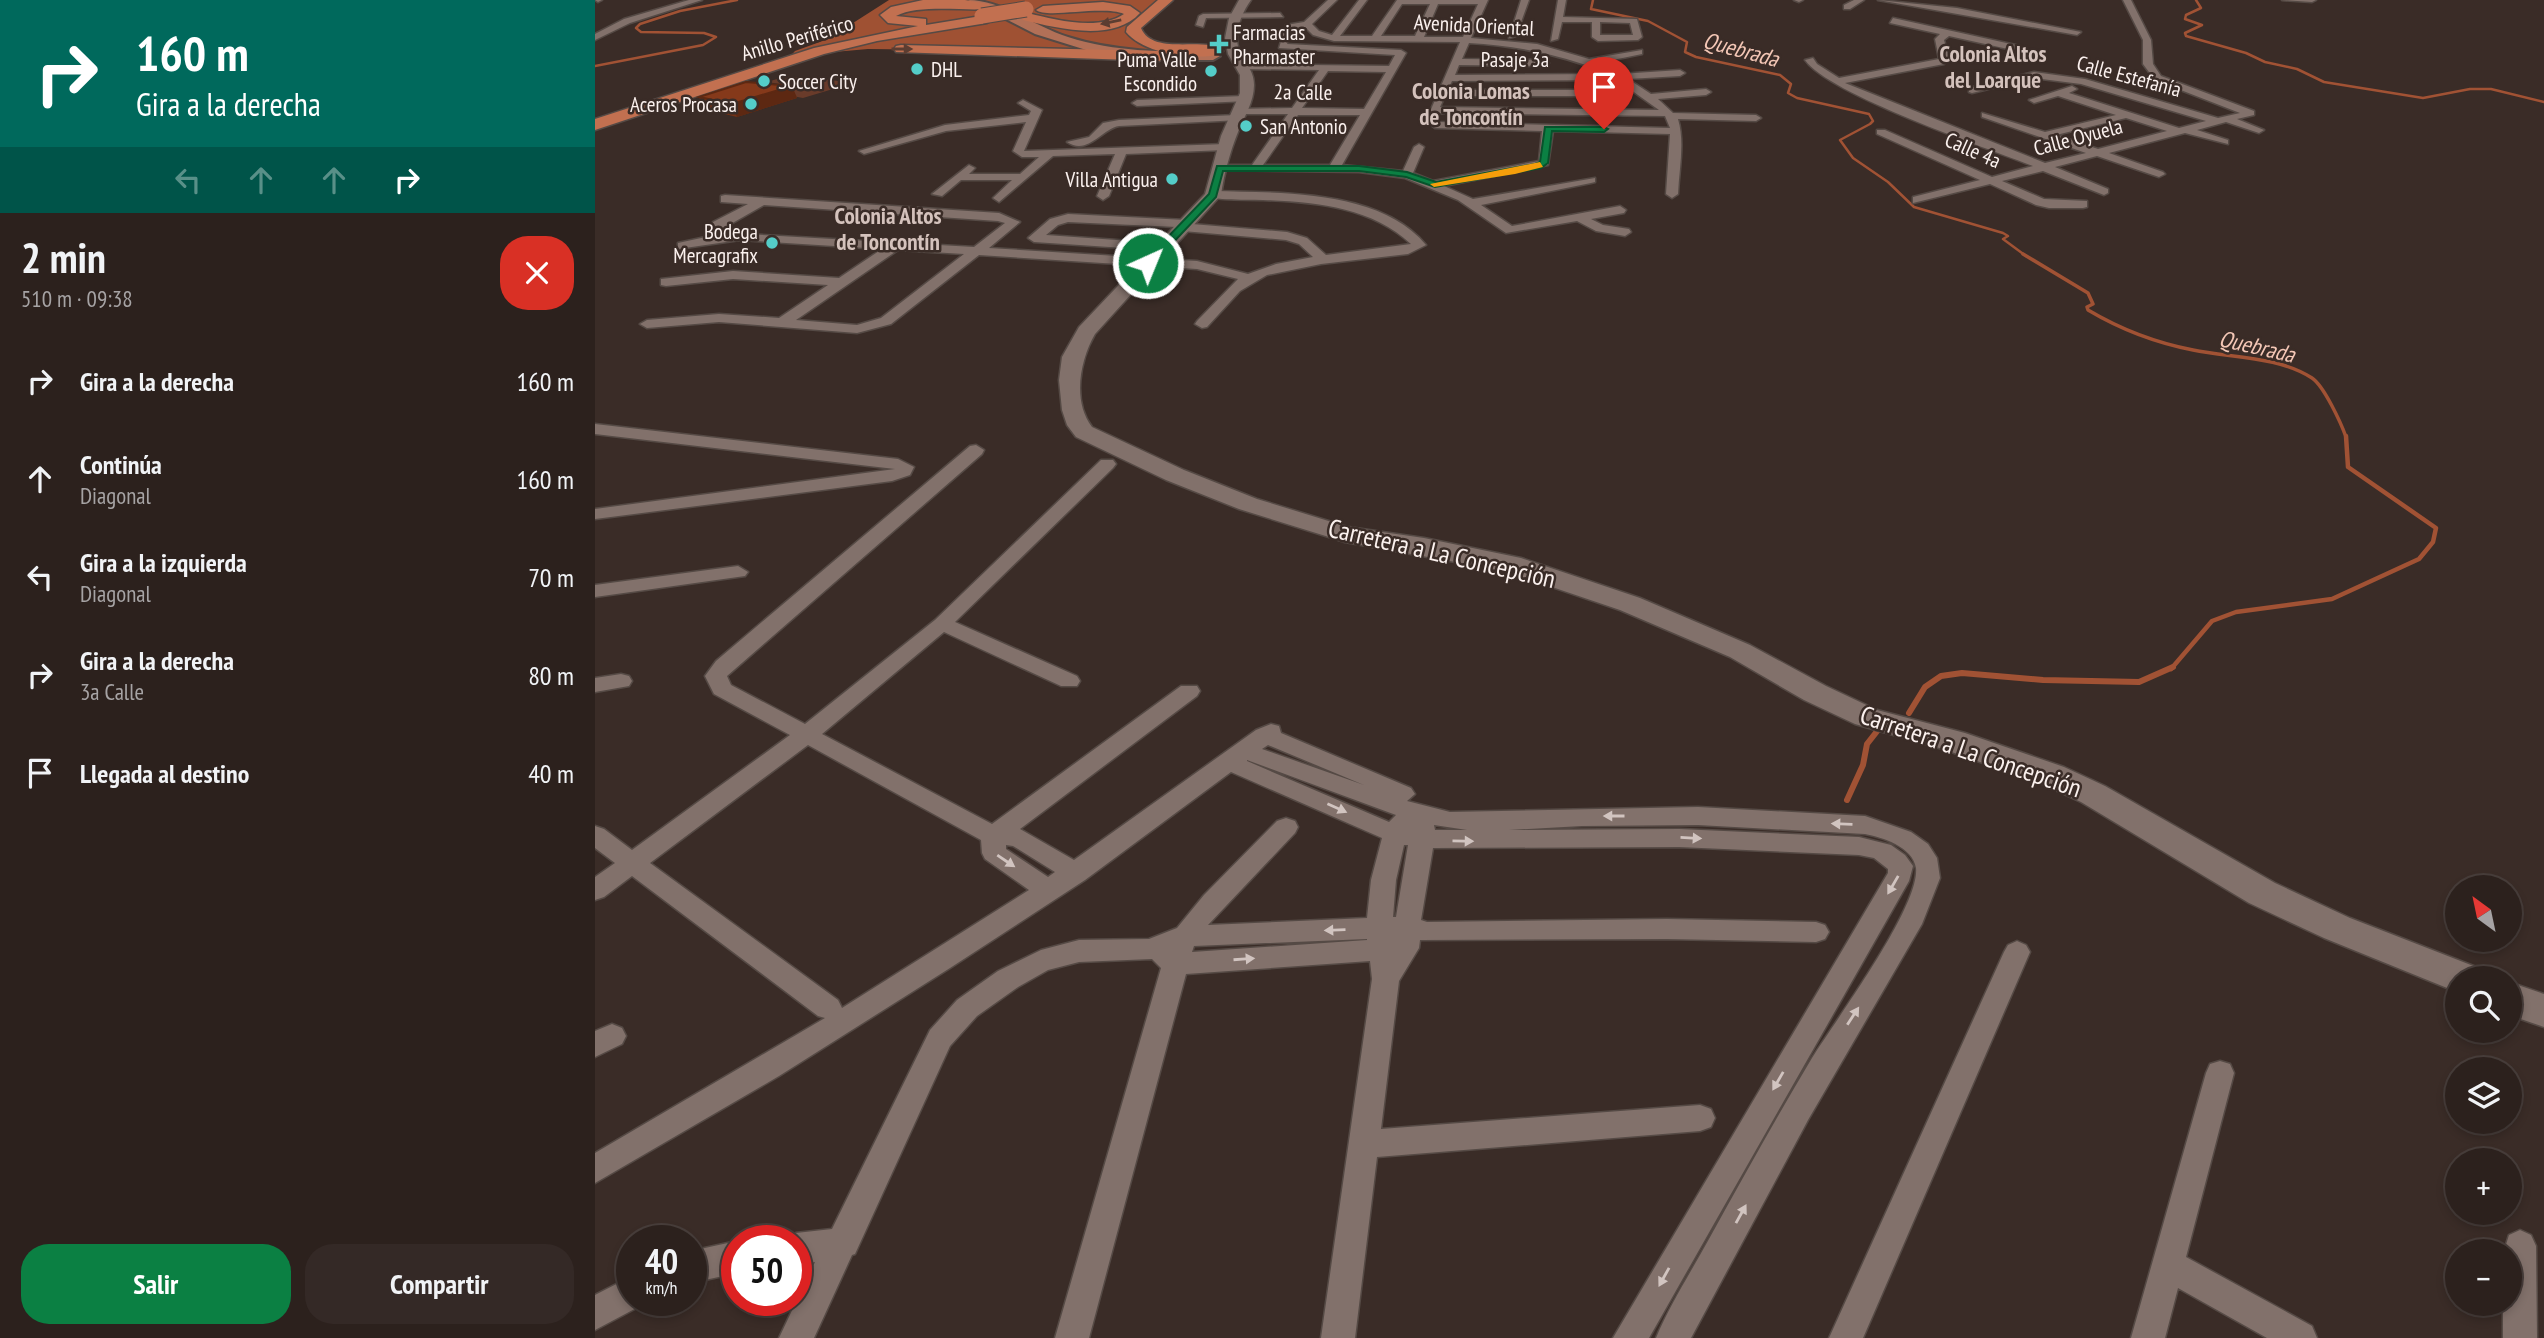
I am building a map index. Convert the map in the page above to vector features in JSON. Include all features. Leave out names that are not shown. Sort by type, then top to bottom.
[{"type":"highway","points":[[869,13],[889,0]]},
{"type":"highway","points":[[1006,12],[1066,0]]},
{"type":"highway","name":"Anillo Periférico","points":[[595,118],[791,56],[1006,12],[1079,0]]},
{"type":"highway","name":"Anillo Periférico","points":[[1006,12],[1099,0]]},
{"type":"highway","points":[[1166,0],[1134,27],[1133,32],[1137,37],[1160,46],[1226,54]]},
{"type":"highway","points":[[1006,12],[904,22],[893,20],[887,15],[904,7],[942,2],[970,4],[1006,12],[1077,26],[1118,21],[1129,18],[1133,13],[1121,7],[1102,5],[1006,12]]},
{"type":"highway","points":[[791,56],[838,32]]},
{"type":"highway","points":[[791,56],[902,49],[1159,56]]},
{"type":"highway","name":"Anillo Periférico","points":[[595,125],[791,56]]},
{"type":"main road","points":[[974,0],[1058,33],[1097,44],[1154,51],[1226,54]]},
{"type":"main road","name":"Carretera a La Concepción","points":[[1244,6],[1233,24],[1226,54],[1248,81],[1213,195],[1184,225],[1144,254],[1086,331],[1074,352],[1068,369],[1068,386],[1075,420],[1084,432],[1175,475],[1248,504],[1345,534],[1425,545],[1512,564],[1630,604],[1740,651],[1815,693],[1866,717],[1954,741],[2052,775],[2092,794],[2262,893],[2337,928],[2445,971]]},
{"type":"main road","points":[[1006,12],[1080,45],[1159,56],[1226,54]]},
{"type":"main road","points":[[2522,1003],[2544,1012]]},
{"type":"street","points":[[595,37],[627,21],[698,0]]},
{"type":"street","points":[[1332,0],[1330,5],[1307,24],[1289,27],[1282,46],[1401,53],[1334,169]]},
{"type":"street","points":[[1334,38],[1363,0]]},
{"type":"street","points":[[1512,36],[1525,0]]},
{"type":"street","points":[[1554,39],[1562,0]]},
{"type":"street","points":[[1847,7],[1860,0]]},
{"type":"street","points":[[1882,0],[1920,2],[2077,32]]},
{"type":"street","name":"Calle Oyuela","points":[[1917,200],[2250,113],[2158,78],[2148,64],[2147,40],[2127,0]]},
{"type":"street","points":[[2285,0],[2312,0]]},
{"type":"street","points":[[1417,40],[1436,1]]},
{"type":"street","points":[[1375,39],[1400,2],[1484,1],[1434,110],[1431,121],[1435,125],[1490,133],[1548,128],[1676,131]]},
{"type":"street","points":[[1920,2],[1897,17],[1947,33],[2017,48],[2027,53]]},
{"type":"street","points":[[1200,25],[1200,18],[1203,16],[1244,6],[1280,15]]},
{"type":"street","points":[[1996,26],[2034,13]]},
{"type":"street","points":[[1557,19],[1596,20],[1636,22],[1638,37],[1593,41],[1596,20]]},
{"type":"street","name":"Calle Estefanía","points":[[2017,48],[2015,36],[2054,21]]},
{"type":"street","name":"Avenida Oriental","points":[[1307,24],[1316,33],[1334,38],[1508,42],[1554,50],[1624,77],[1668,115],[1676,131],[1672,194]]},
{"type":"street","points":[[1839,81],[1941,62],[1944,59],[1938,39],[1947,33]]},
{"type":"street","points":[[1554,50],[1574,46]]},
{"type":"street","points":[[1590,62],[1639,52]]},
{"type":"street","points":[[1226,54],[1325,68],[1391,69]]},
{"type":"street","points":[[1810,60],[1814,66],[1847,88],[2104,191]]},
{"type":"street","points":[[1455,62],[1544,63]]},
{"type":"street","points":[[1255,169],[1325,68]]},
{"type":"street","name":"Calle Estefanía","points":[[1972,90],[2033,71],[2094,83],[2259,130]]},
{"type":"street","name":"Pasaje 3a","points":[[1448,78],[1624,77],[1680,73]]},
{"type":"street","points":[[2034,100],[2094,83]]},
{"type":"street","points":[[1649,97],[1706,92]]},
{"type":"street","points":[[1441,93],[1601,93]]},
{"type":"street","points":[[2059,93],[2224,142]]},
{"type":"street","points":[[1023,103],[1037,110],[1018,152],[1092,141],[1107,125],[1241,109]]},
{"type":"street","points":[[1137,103],[1241,109]]},
{"type":"street","name":"2a Calle","points":[[1241,109],[1365,112]]},
{"type":"street","points":[[1434,110],[1756,118]]},
{"type":"street","points":[[1986,115],[2159,174]]},
{"type":"street","points":[[2049,135],[2126,115]]},
{"type":"street","points":[[865,151],[945,128],[1033,118]]},
{"type":"street","points":[[2049,121],[2071,129]]},
{"type":"street","points":[[1435,184],[1538,166],[1544,163],[1548,128]]},
{"type":"street","name":"Calle 4a","points":[[1881,132],[2049,204],[2083,204]]},
{"type":"street","points":[[1407,175],[1419,146]]},
{"type":"street","points":[[999,198],[1053,148],[1122,150],[1226,147]]},
{"type":"street","points":[[1103,197],[1122,150]]},
{"type":"street","points":[[938,194],[972,164]]},
{"type":"street","points":[[1220,168],[1334,169],[1407,175],[1435,184],[1472,203],[1510,230],[1620,210]]},
{"type":"street","points":[[959,177],[1022,177]]},
{"type":"street","points":[[1472,203],[1591,180]]},
{"type":"street","points":[[1202,324],[1228,295],[1249,278],[1325,261],[1418,247],[1418,243],[1394,224],[1360,210],[1294,200],[1213,195]]},
{"type":"street","points":[[647,324],[697,318],[783,321],[857,329],[874,326],[885,321],[977,251],[1012,224],[1014,219],[725,199]]},
{"type":"street","points":[[724,237],[716,230],[717,225],[763,201]]},
{"type":"street","points":[[1034,238],[1054,222],[1068,218],[1184,225],[1303,240],[1325,261]]},
{"type":"street","points":[[1580,218],[1600,228],[1625,232]]},
{"type":"street","points":[[683,246],[724,237],[977,251],[1144,254]]},
{"type":"street","points":[[1018,237],[1144,254],[1213,267],[1249,278]]},
{"type":"street","points":[[783,321],[895,246]]},
{"type":"street","points":[[666,282],[733,275],[843,282]]},
{"type":"street","points":[[595,429],[898,464],[905,467],[904,471],[892,476],[595,514]]},
{"type":"street","points":[[595,437],[624,433]]},
{"type":"street","points":[[976,450],[723,666],[716,676],[722,689],[806,735],[993,836],[1018,837],[1076,873]]},
{"type":"street","points":[[595,503],[898,464]]},
{"type":"street","points":[[595,890],[806,735],[942,624],[1107,464]]},
{"type":"street","points":[[595,591],[738,572]]},
{"type":"street","points":[[942,624],[1069,681]]},
{"type":"street","points":[[595,685],[621,681]]},
{"type":"street","points":[[993,836],[1189,691]]},
{"type":"street","points":[[595,1169],[749,1081],[1076,873],[1252,745],[1413,819],[1679,838],[1859,846],[1875,848],[1889,854],[1901,866],[1900,874],[1630,1338]]},
{"type":"street","points":[[1413,819],[1495,822],[1582,817],[1697,816],[1865,825],[1886,828],[1907,840],[1928,866],[1920,900],[1895,952],[1826,1057],[1673,1338]]},
{"type":"street","points":[[1338,1338],[1386,979],[1400,937],[1413,819]]},
{"type":"street","points":[[1072,1338],[1181,950],[1286,827]]},
{"type":"street","points":[[595,835],[828,1008]]},
{"type":"street","points":[[993,836],[994,853],[1049,890]]},
{"type":"street","points":[[796,1338],[940,1038],[967,1008],[1008,979],[1041,961],[1079,951],[1181,950],[1400,937],[1667,929],[1816,932]]},
{"type":"street","points":[[1846,1338],[2017,952]]},
{"type":"street","points":[[2148,1338],[2220,1073]]},
{"type":"street","points":[[1364,1144],[1700,1118]]},
{"type":"street","points":[[812,1247],[843,1243]]},
{"type":"street","points":[[2169,1265],[2300,1338]]},
{"type":"street","points":[[595,1314],[616,1302]]},
{"type":"street","points":[[2520,1316],[2520,1338]]},
{"type":"shaded area","points":[[889,0],[1166,0],[1138,22],[1146,42],[1211,53],[868,49],[786,61],[795,51],[828,39]]},
{"type":"shaded area","points":[[787,76],[853,83],[803,98],[781,94],[801,87],[767,82]]},
{"type":"building","points":[[746,82],[792,86],[732,104],[699,97]]},
{"type":"waterway","points":[[595,66],[703,45],[716,37],[704,33],[641,32],[636,28],[640,24],[680,11],[737,0]]},
{"type":"waterway","name":"Quebrada","points":[[1593,0],[1591,9],[1648,21],[1687,42],[1685,52],[1696,57],[1780,75],[1791,84],[1788,93],[1797,98],[1869,114],[1873,121],[1870,124],[1840,140],[1853,158],[1888,182],[1914,207],[2003,233],[2008,236],[2003,239],[2025,255]]},
{"type":"waterway","name":"Quebrada","points":[[2196,0],[2201,8],[2186,15],[2185,19],[2202,25],[2185,33],[2186,36],[2246,53],[2265,62],[2297,69],[2324,82],[2423,98],[2470,89],[2491,89],[2544,102]]},
{"type":"waterway","name":"Quebrada","points":[[2025,255],[2088,293],[2093,304],[2087,307],[2088,310],[2126,329],[2179,347],[2284,365],[2312,378],[2327,396],[2346,437]]},
{"type":"waterway","name":"Quebrada","points":[[2173,667],[2212,621],[2236,612],[2332,599],[2419,559],[2433,542],[2436,528],[2348,467],[2346,436]]},
{"type":"waterway","name":"Quebrada","points":[[1909,713],[1925,687],[1941,676],[1962,673],[2043,680],[2139,682],[2173,667]]},
{"type":"waterway","name":"Quebrada","points":[[1847,800],[1863,765],[1867,744],[1878,730]]},
{"type":"slow traffic","points":[[1434,184],[1515,172],[1540,165]]},
{"type":"place","name":"Farmacias Pharmaster","points":[[1219,44]]},
{"type":"place","name":"DHL","points":[[917,69]]},
{"type":"place","name":"Puma Valle Escondido","points":[[1211,71]]},
{"type":"place","name":"Soccer City","points":[[764,81]]},
{"type":"place","name":"Aceros Procasa","points":[[751,104]]},
{"type":"place","name":"San Antonio","points":[[1246,126]]},
{"type":"place","name":"Villa Antigua","points":[[1172,179]]},
{"type":"place","name":"Bodega Mercagrafix","points":[[772,243]]},
{"type":"district","name":"Colonia Altos del Loarque","points":[[1993,66]]},
{"type":"district","name":"Colonia Lomas de Toncontín","points":[[1471,103]]},
{"type":"district","name":"Colonia Altos de Toncontín","points":[[888,228]]},
{"type":"route","points":[[1148,263],[1213,195],[1220,168],[1386,171],[1435,184],[1538,166],[1544,163],[1548,128],[1604,129]]}]
